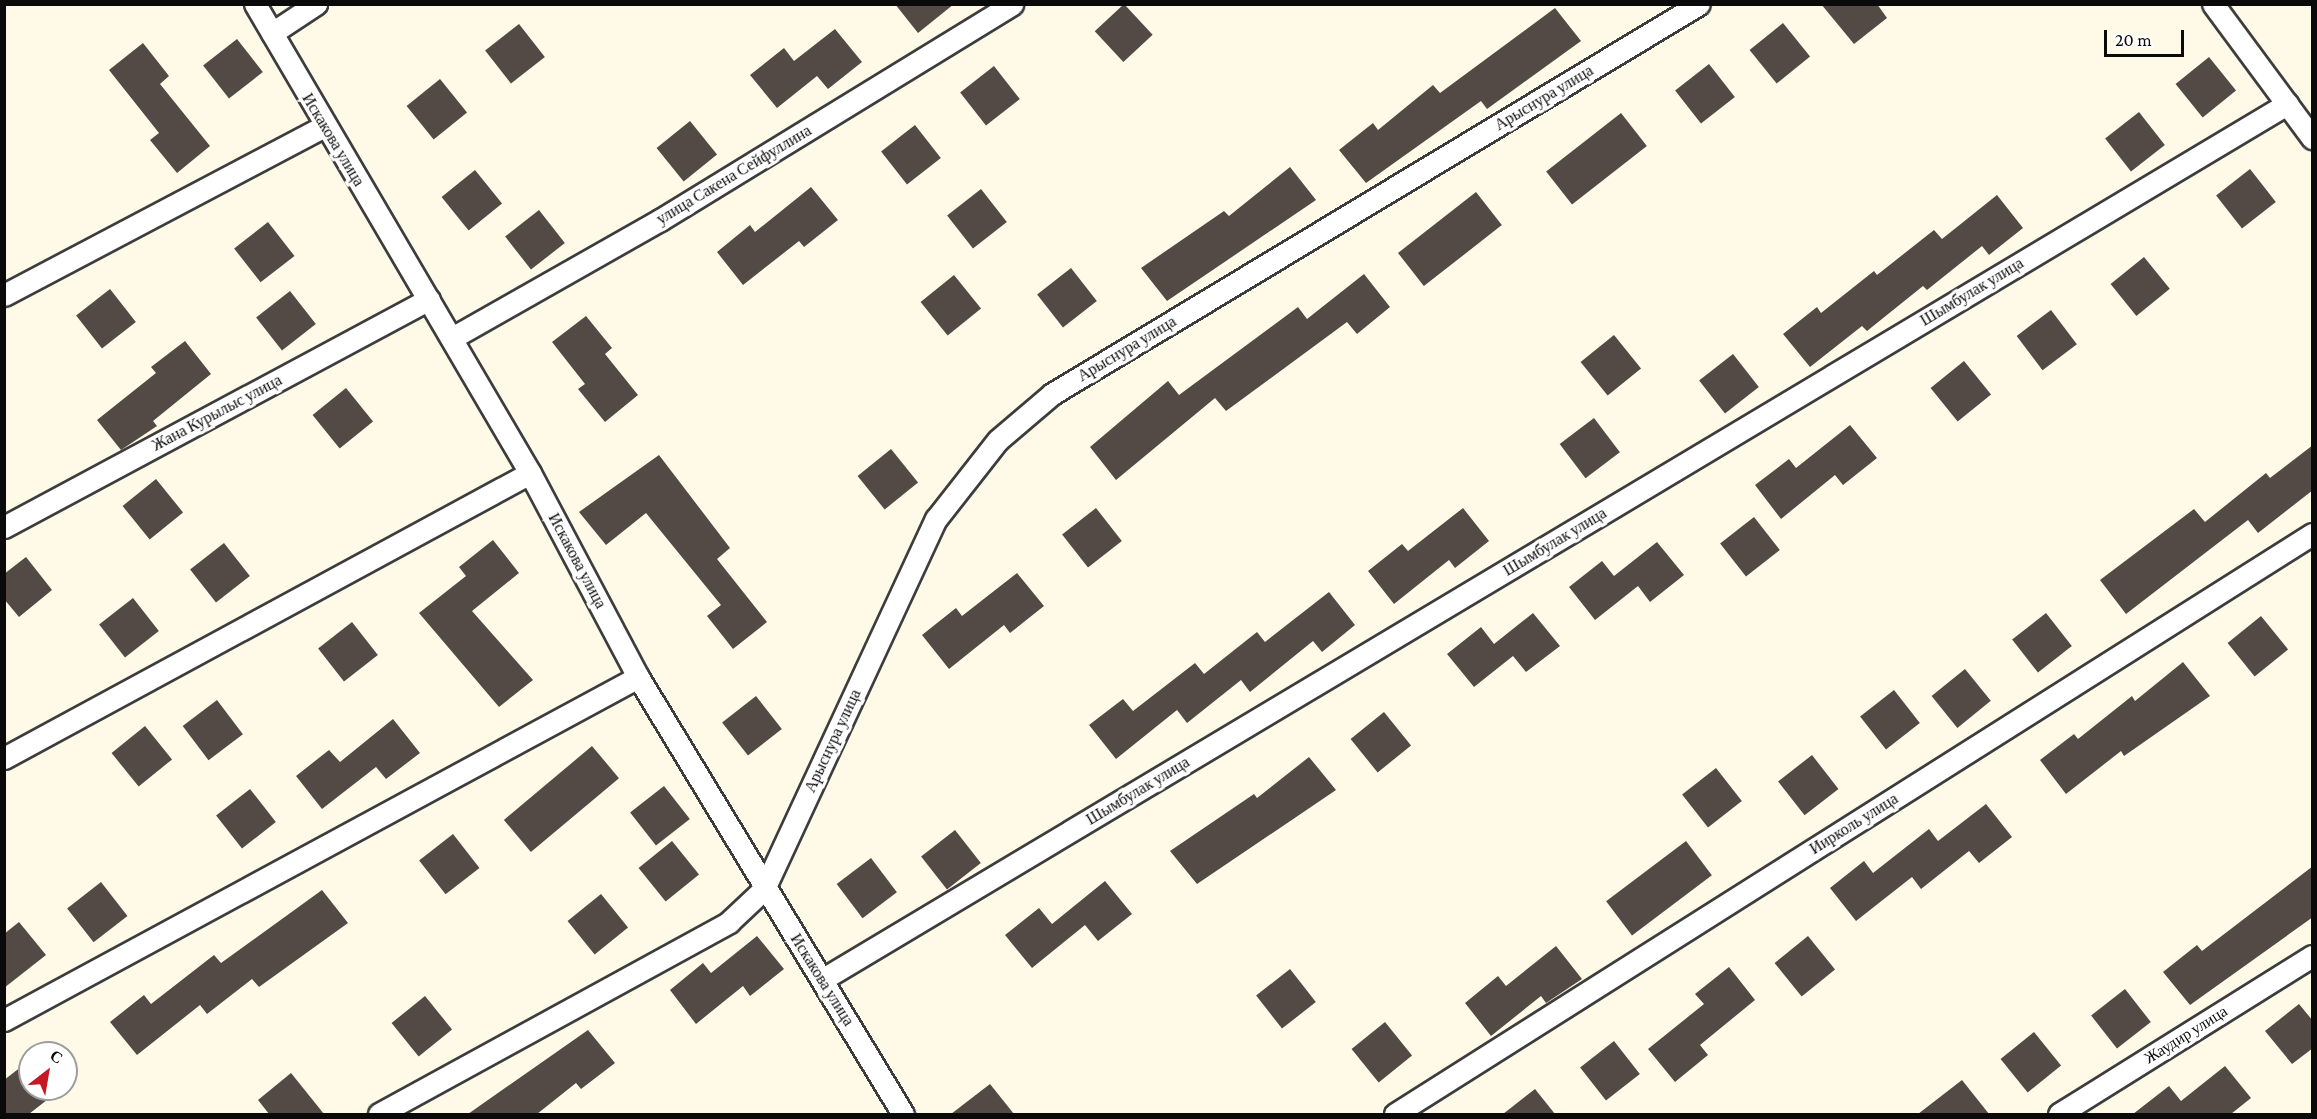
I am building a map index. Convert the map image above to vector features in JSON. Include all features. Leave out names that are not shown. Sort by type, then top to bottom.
[{"type":"street","name":"Искакова улица","points":[[255,4],[324,126],[429,299],[530,473],[638,676],[764,889],[823,979],[903,1114]]},
{"type":"street","points":[[272,33],[316,4]]},
{"type":"street","name":"улица Сакена Сейфуллина","points":[[452,338],[660,220],[1012,4]]},
{"type":"street","name":"Арыснура улица","points":[[764,889],[936,519],[998,440],[1052,394],[1699,4]]},
{"type":"street","points":[[2213,4],[2313,138]]},
{"type":"street","name":"Шымбулак улица","points":[[823,979],[2287,104]]},
{"type":"street","points":[[4,295],[324,126]]},
{"type":"street","name":"Жана Курылыс улица","points":[[4,526],[429,299]]},
{"type":"street","points":[[4,758],[530,473]]},
{"type":"street","name":"Иирколь улица","points":[[1395,1114],[2313,534]]},
{"type":"street","points":[[4,1020],[638,676]]},
{"type":"street","points":[[379,1114],[729,922],[764,889]]},
{"type":"street","name":"Жаудир улица","points":[[2059,1114],[2313,956]]},
{"type":"building","points":[[895,4],[954,4],[918,33]]},
{"type":"building","points":[[1124,4],[1153,35],[1123,62],[1095,31]]},
{"type":"building","points":[[1821,4],[1877,4],[1887,18],[1854,44]]},
{"type":"building","points":[[1555,8],[1581,41],[1487,109],[1481,101],[1366,183],[1339,150],[1373,123],[1378,130],[1433,85],[1440,93]]},
{"type":"building","points":[[1783,23],[1810,56],[1777,83],[1750,50]]},
{"type":"building","points":[[519,24],[545,57],[511,84],[485,50]]},
{"type":"building","points":[[835,29],[862,62],[828,89],[817,76],[777,108],[750,75],[784,48],[794,61]]},
{"type":"building","points":[[237,39],[263,72],[229,99],[203,65]]},
{"type":"building","points":[[143,43],[169,76],[160,84],[210,146],[177,173],[150,140],[159,133],[109,70]]},
{"type":"building","points":[[2209,57],[2236,90],[2203,117],[2176,84]]},
{"type":"building","points":[[1709,64],[1735,97],[1701,124],[1675,90]]},
{"type":"building","points":[[994,66],[1020,99],[986,126],[960,92]]},
{"type":"building","points":[[440,79],[467,112],[434,139],[407,106]]},
{"type":"building","points":[[2139,112],[2165,145],[2131,172],[2105,138]]},
{"type":"building","points":[[1621,113],[1647,146],[1572,205],[1546,171]]},
{"type":"building","points":[[690,121],[717,154],[684,181],[657,148]]},
{"type":"building","points":[[915,125],[941,158],[907,185],[881,151]]},
{"type":"building","points":[[1290,167],[1316,200],[1167,301],[1141,268],[1224,211],[1229,216]]},
{"type":"building","points":[[2250,169],[2276,202],[2242,229],[2216,195]]},
{"type":"building","points":[[475,170],[502,203],[469,230],[442,197]]},
{"type":"building","points":[[811,187],[838,220],[804,247],[799,241],[743,285],[717,252],[750,225],[755,232]]},
{"type":"building","points":[[981,189],[1007,222],[973,249],[947,215]]},
{"type":"building","points":[[1476,192],[1502,225],[1424,286],[1398,253]]},
{"type":"building","points":[[1997,195],[2023,228],[1989,255],[1982,246],[1927,290],[1923,286],[1867,331],[1862,326],[1810,367],[1783,334],[1817,307],[1821,313],[1874,271],[1877,275],[1934,230],[1942,239]]},
{"type":"building","points":[[539,210],[565,243],[531,270],[505,236]]},
{"type":"building","points":[[268,222],[294,256],[261,282],[234,248]]},
{"type":"building","points":[[2144,257],[2170,289],[2136,316],[2111,284]]},
{"type":"building","points":[[1071,268],[1097,301],[1063,328],[1037,294]]},
{"type":"building","points":[[1364,274],[1390,307],[1357,334],[1347,322],[1226,411],[1215,398],[1116,480],[1090,447],[1168,381],[1179,395],[1298,307],[1307,319]]},
{"type":"building","points":[[954,275],[981,308],[948,335],[921,302]]},
{"type":"building","points":[[110,289],[136,322],[102,349],[76,315]]},
{"type":"building","points":[[290,291],[316,324],[282,351],[256,317]]},
{"type":"building","points":[[2051,310],[2077,344],[2043,370],[2017,336]]},
{"type":"building","points":[[586,316],[612,348],[605,354],[638,395],[605,422],[578,389],[585,384],[552,342]]},
{"type":"building","points":[[1614,335],[1641,368],[1608,395],[1581,362]]},
{"type":"building","points":[[185,341],[211,374],[153,421],[157,426],[121,450],[97,420],[156,373],[151,367]]},
{"type":"building","points":[[1733,354],[1759,387],[1725,414],[1699,380]]},
{"type":"building","points":[[1964,361],[1991,394],[1958,421],[1931,388]]},
{"type":"building","points":[[346,388],[373,421],[340,448],[313,415]]},
{"type":"building","points":[[1594,418],[1620,452],[1586,478],[1560,444]]},
{"type":"building","points":[[1850,425],[1877,458],[1843,485],[1835,475],[1781,519],[1755,485],[1789,459],[1796,468]]},
{"type":"building","points":[[2313,445],[2313,490],[2258,533],[2248,520],[2126,614],[2100,580],[2194,509],[2205,522],[2266,473],[2270,478]]},
{"type":"building","points":[[891,449],[918,482],[885,509],[858,476]]},
{"type":"building","points":[[659,455],[730,548],[717,559],[767,622],[733,649],[707,616],[721,605],[646,513],[606,545],[579,512]]},
{"type":"building","points":[[156,479],[183,512],[150,539],[123,506]]},
{"type":"building","points":[[1096,508],[1122,541],[1088,568],[1062,534]]},
{"type":"building","points":[[1463,508],[1489,541],[1455,568],[1449,560],[1394,604],[1368,571],[1402,544],[1408,551]]},
{"type":"building","points":[[1754,517],[1780,550],[1746,577],[1720,543]]},
{"type":"building","points":[[493,540],[519,573],[472,611],[533,680],[499,707],[419,613],[466,576],[459,567]]},
{"type":"building","points":[[1657,542],[1684,575],[1650,602],[1638,586],[1595,620],[1569,587],[1602,561],[1614,576]]},
{"type":"building","points":[[224,543],[250,576],[216,603],[190,569]]},
{"type":"building","points":[[26,557],[52,590],[19,617],[4,599],[4,574]]},
{"type":"building","points":[[1017,573],[1044,606],[1010,633],[1004,625],[949,669],[922,635],[956,608],[962,616]]},
{"type":"building","points":[[1329,592],[1355,625],[1322,652],[1313,641],[1250,692],[1241,680],[1187,723],[1177,710],[1116,759],[1089,725],[1123,699],[1133,711],[1195,663],[1204,674],[1257,632],[1265,642]]},
{"type":"building","points":[[133,598],[159,631],[125,658],[99,624]]},
{"type":"building","points":[[1533,613],[1560,646],[1526,672],[1513,656],[1474,687],[1447,654],[1481,627],[1494,644]]},
{"type":"building","points":[[2046,613],[2072,646],[2038,673],[2012,639]]},
{"type":"building","points":[[2261,616],[2288,649],[2255,676],[2228,643]]},
{"type":"building","points":[[352,622],[378,655],[344,682],[318,648]]},
{"type":"building","points":[[2183,662],[2210,696],[2124,756],[2121,751],[2066,794],[2040,760],[2074,734],[2078,739],[2132,696],[2135,701]]},
{"type":"building","points":[[1965,669],[1991,701],[1957,728],[1932,696]]},
{"type":"building","points":[[1894,690],[1920,723],[1886,750],[1860,716]]},
{"type":"building","points":[[756,696],[782,729],[748,756],[722,722]]},
{"type":"building","points":[[217,700],[243,734],[209,760],[183,726]]},
{"type":"building","points":[[1384,712],[1411,745],[1378,772],[1351,739]]},
{"type":"building","points":[[393,719],[420,753],[386,779],[376,767],[322,809],[296,776],[329,750],[340,762]]},
{"type":"building","points":[[145,726],[172,759],[139,786],[112,753]]},
{"type":"building","points":[[592,746],[619,778],[531,852],[504,820]]},
{"type":"building","points":[[1812,755],[1838,789],[1805,815],[1778,781]]},
{"type":"building","points":[[1309,757],[1336,790],[1197,884],[1170,851],[1254,794],[1257,798]]},
{"type":"building","points":[[1716,768],[1742,801],[1708,828],[1682,794]]},
{"type":"building","points":[[664,786],[690,819],[656,846],[630,812]]},
{"type":"building","points":[[250,789],[276,822],[242,849],[216,815]]},
{"type":"building","points":[[1986,804],[2012,837],[1979,863],[1969,851],[1921,889],[1912,877],[1856,921],[1830,888],[1864,861],[1873,873],[1929,829],[1938,841]]},
{"type":"building","points":[[955,830],[981,863],[947,890],[921,856]]},
{"type":"building","points":[[453,834],[479,868],[446,894],[419,860]]},
{"type":"building","points":[[672,841],[699,874],[666,901],[639,868]]},
{"type":"building","points":[[1686,841],[1712,875],[1632,936],[1606,901]]},
{"type":"building","points":[[871,858],[897,892],[863,918],[837,884]]},
{"type":"building","points":[[2313,866],[2313,917],[2190,1005],[2163,972],[2197,945],[2202,951]]},
{"type":"building","points":[[1105,881],[1132,914],[1098,941],[1085,925],[1032,968],[1005,935],[1039,908],[1052,924]]},
{"type":"building","points":[[101,882],[127,916],[94,942],[67,908]]},
{"type":"building","points":[[322,890],[348,923],[259,987],[252,979],[207,1014],[200,1005],[137,1055],[110,1022],[144,995],[151,1004],[214,955],[221,963]]},
{"type":"building","points":[[601,894],[628,927],[595,954],[568,921]]},
{"type":"building","points":[[19,922],[46,955],[4,988],[4,934]]},
{"type":"building","points":[[757,936],[784,969],[750,996],[743,986],[696,1024],[670,990],[703,963],[711,973]]},
{"type":"building","points":[[1808,936],[1835,969],[1802,996],[1775,963]]},
{"type":"building","points":[[1556,946],[1582,979],[1546,1003],[1541,996],[1491,1036],[1465,1003],[1498,976],[1506,986]]},
{"type":"building","points":[[1729,967],[1755,1000],[1700,1045],[1708,1055],[1675,1082],[1648,1049],[1704,1004],[1695,994]]},
{"type":"building","points":[[1290,969],[1316,1002],[1282,1029],[1256,995]]},
{"type":"building","points":[[2125,989],[2151,1022],[2117,1049],[2091,1015]]},
{"type":"building","points":[[425,996],[452,1029],[419,1056],[392,1023]]},
{"type":"building","points":[[2299,1004],[2313,1021],[2313,1048],[2292,1064],[2265,1031]]},
{"type":"building","points":[[1385,1022],[1412,1055],[1379,1082],[1352,1049]]},
{"type":"building","points":[[588,1030],[615,1063],[581,1089],[576,1083],[537,1114],[468,1114]]},
{"type":"building","points":[[2034,1032],[2061,1065],[2028,1092],[2001,1059]]},
{"type":"building","points":[[1614,1041],[1640,1074],[1606,1101],[1580,1067]]},
{"type":"building","points":[[2225,1066],[2251,1098],[2231,1114],[2133,1114],[2169,1086],[2181,1101]]},
{"type":"building","points":[[18,1069],[18,1101],[46,1101],[29,1114],[4,1114],[4,1080]]},
{"type":"building","points":[[291,1073],[324,1114],[269,1114],[258,1100]]},
{"type":"building","points":[[1962,1080],[1989,1114],[1918,1114]]},
{"type":"building","points":[[990,1084],[1014,1114],[951,1114]]},
{"type":"building","points":[[1535,1089],[1555,1114],[1503,1114]]}]
